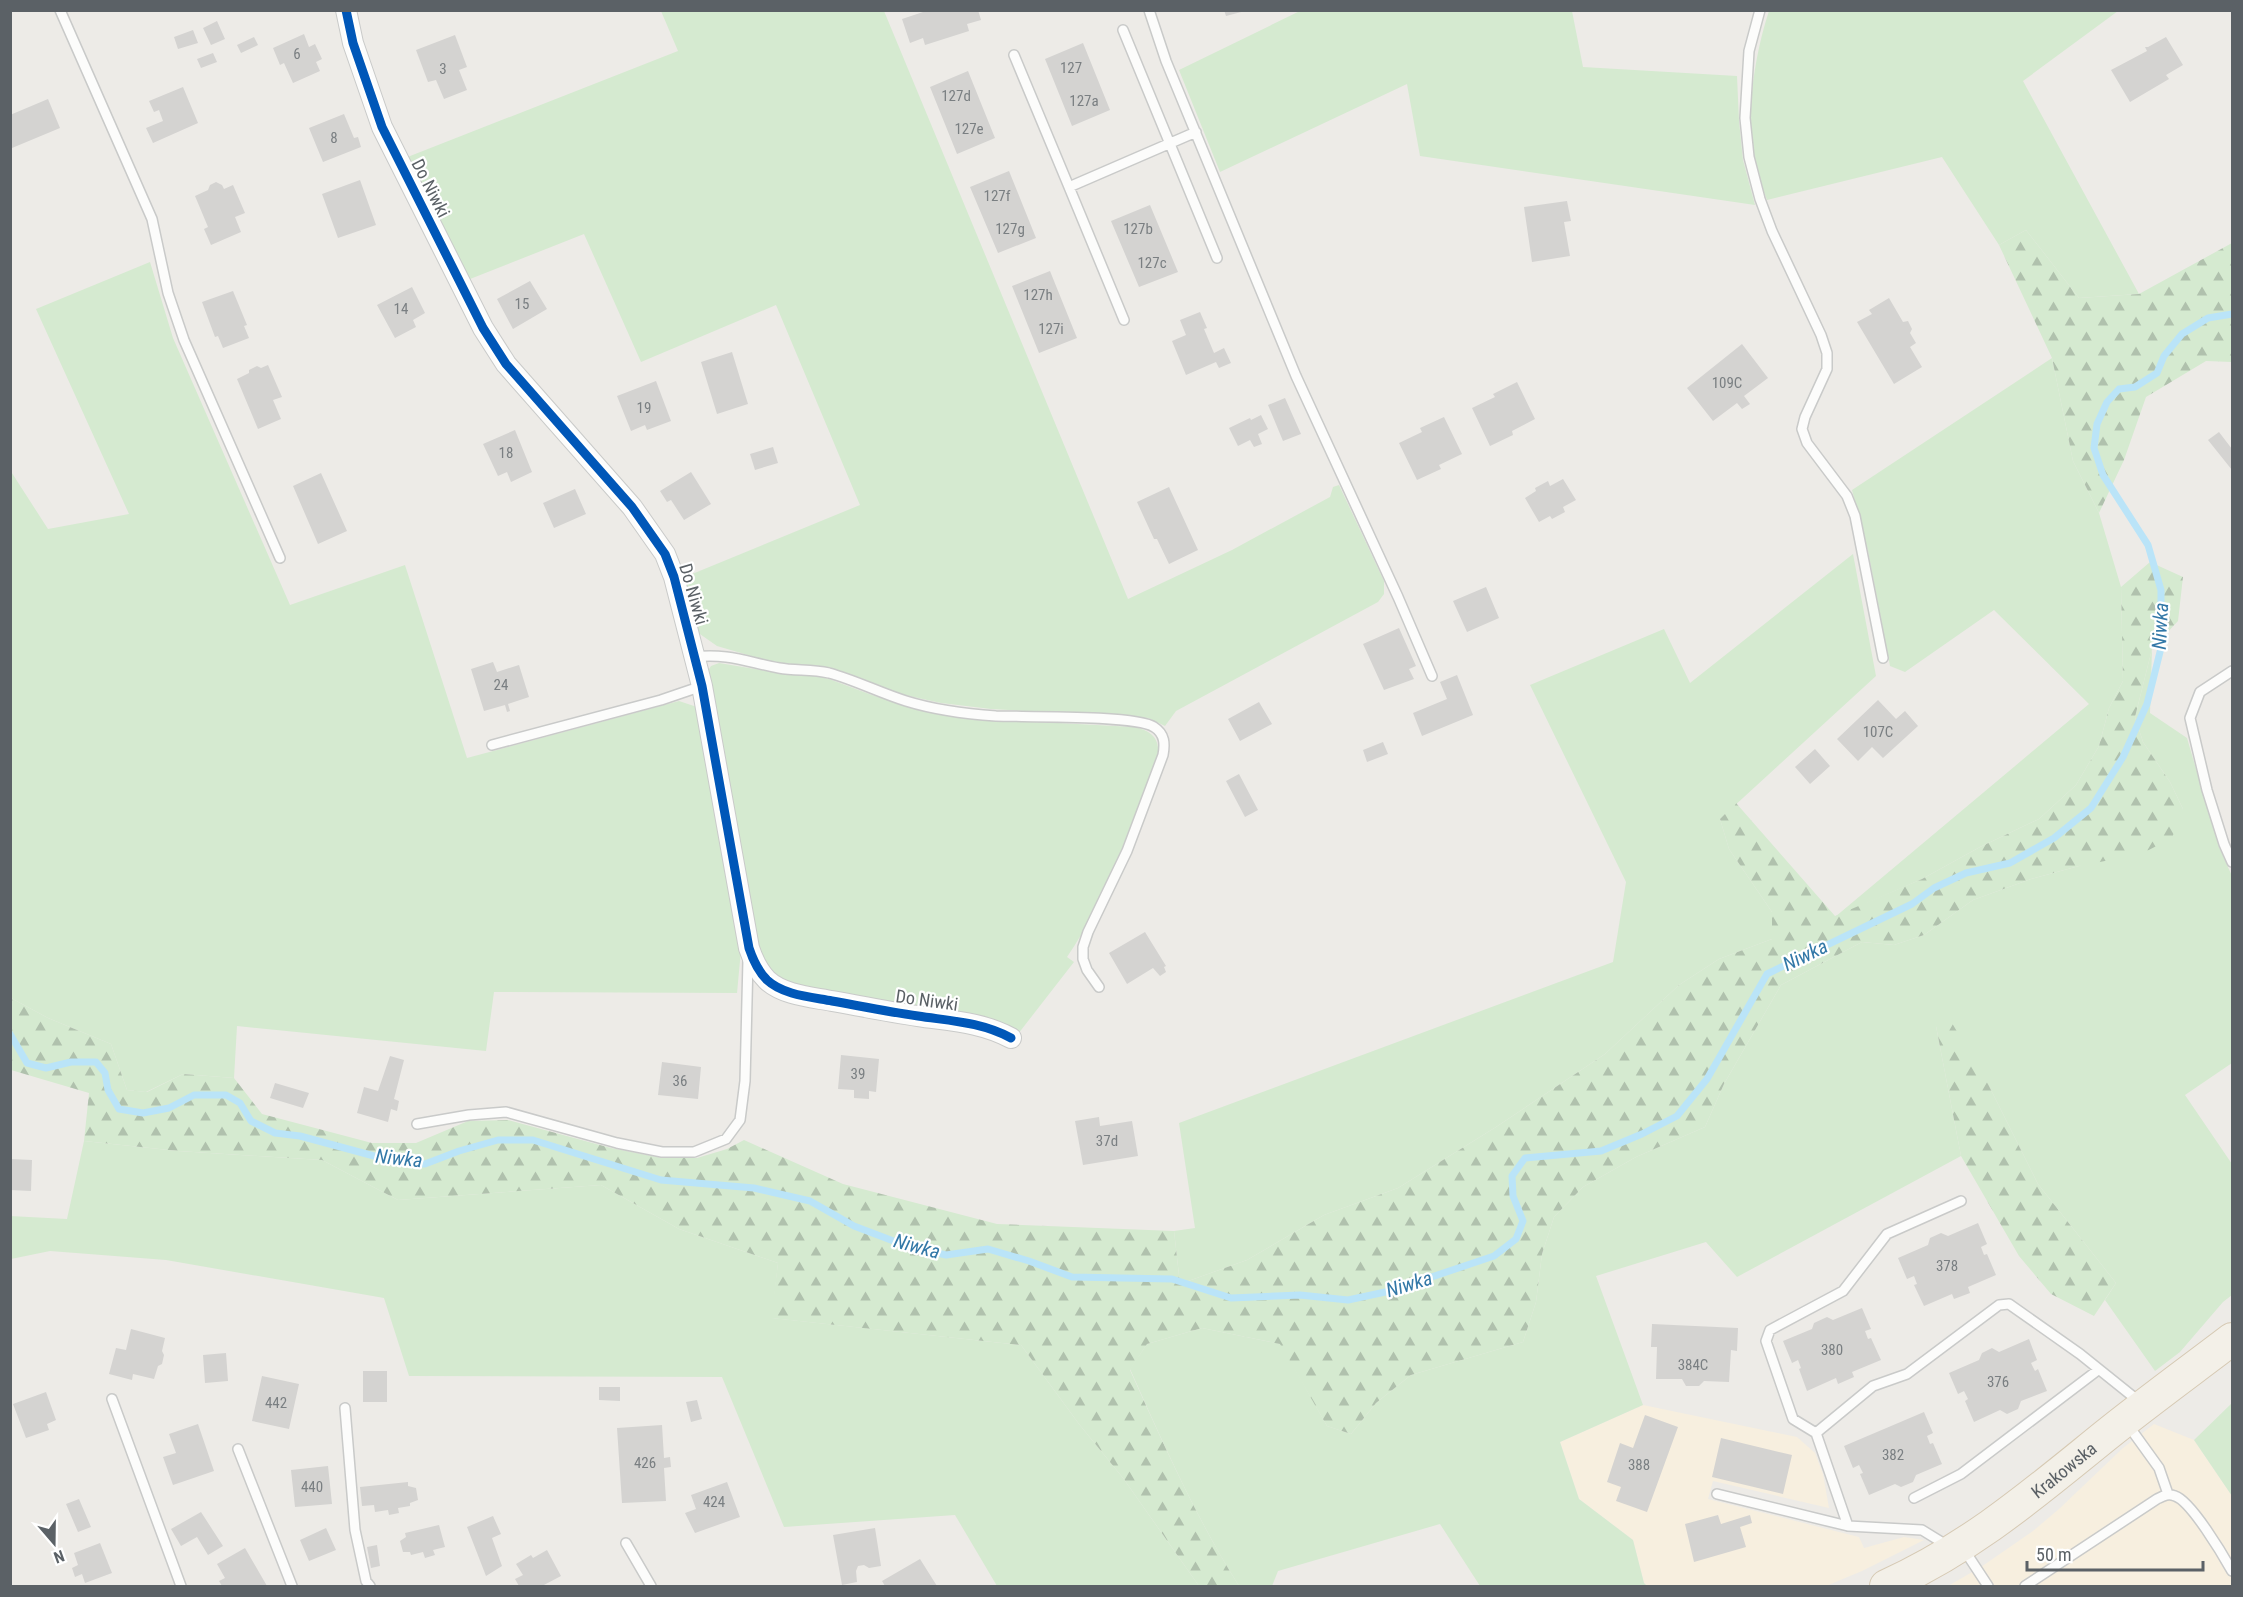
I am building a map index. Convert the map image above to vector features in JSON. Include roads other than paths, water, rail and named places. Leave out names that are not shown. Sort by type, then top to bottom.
[{"type":"main road","name":"Krakowska","points":[[1886,1587],[1958,1549],[2031,1497],[2134,1413],[2232,1339]]},
{"type":"street","name":"Do Niwki","points":[[346,10],[353,43],[382,127],[483,328],[506,364],[632,507],[665,554],[674,577],[702,686],[748,948],[757,968],[768,981],[784,991],[807,997],[977,1024],[995,1029],[1011,1038]]},
{"type":"lane","points":[[60,10],[152,219],[168,293],[184,340],[280,558]]},
{"type":"lane","points":[[1149,10],[1166,61],[1296,376],[1432,676]]},
{"type":"lane","points":[[1760,10],[1749,51],[1745,118],[1749,157],[1760,199],[1772,231],[1821,335],[1827,353],[1827,369],[1805,417],[1802,429],[1807,443],[1847,496],[1855,516],[1884,658]]},
{"type":"lane","points":[[1123,30],[1217,258]]},
{"type":"lane","points":[[1014,55],[1124,320]]},
{"type":"lane","points":[[1069,187],[1171,145],[1196,132]]},
{"type":"lane","points":[[694,657],[716,654],[783,668],[815,670],[906,701],[944,711],[995,716],[1125,720],[1148,723],[1156,728],[1162,735],[1165,745],[1163,755],[1127,851],[1083,947],[1083,959],[1087,970],[1100,987]]},
{"type":"lane","points":[[2232,671],[2200,692],[2190,718],[2207,790],[2232,862]]},
{"type":"lane","points":[[492,745],[661,700],[702,686]]},
{"type":"lane","points":[[417,1124],[469,1115],[506,1112],[617,1143],[662,1152],[694,1152],[726,1139],[740,1120],[745,1081],[748,948]]},
{"type":"lane","points":[[1848,1526],[1816,1433],[1793,1419],[1766,1341],[1770,1330],[1843,1291],[1887,1234],[1961,1201]]},
{"type":"lane","points":[[1816,1433],[1873,1386],[1907,1374],[1999,1305],[2009,1304],[2080,1354],[2098,1370],[2134,1413],[2168,1494]]},
{"type":"lane","points":[[1914,1498],[1961,1474],[2098,1370]]},
{"type":"lane","points":[[112,1399],[181,1587]]},
{"type":"lane","points":[[345,1408],[355,1530],[366,1581],[370,1587]]},
{"type":"lane","points":[[238,1449],[292,1587]]},
{"type":"lane","points":[[1717,1494],[1848,1526],[1922,1530],[1958,1549],[1988,1587]]},
{"type":"lane","points":[[2025,1587],[2157,1499],[2168,1494],[2178,1496],[2189,1506],[2232,1571]]},
{"type":"lane","points":[[626,1543],[651,1587]]},
{"type":"waterway","name":"Niwka","points":[[10,1034],[27,1063],[46,1068],[71,1062],[96,1062],[105,1073],[108,1090],[119,1109],[143,1113],[169,1108],[194,1095],[226,1095],[240,1103],[251,1121],[275,1133],[300,1136],[400,1163],[425,1164],[498,1140],[533,1140],[661,1180],[754,1188],[810,1201],[854,1226],[904,1245],[946,1255],[988,1249],[1072,1277],[1172,1279],[1231,1298],[1300,1295],[1348,1300],[1390,1291],[1494,1256],[1516,1239],[1523,1221],[1513,1196],[1512,1176],[1525,1158],[1601,1151],[1677,1116],[1707,1079],[1767,974],[1912,904],[1934,888],[1966,873],[2010,863],[2054,838],[2091,808],[2123,757],[2147,704],[2161,648],[2161,590],[2148,545],[2103,475],[2094,448],[2097,424],[2107,402],[2119,389],[2135,387],[2157,373],[2164,356],[2182,334],[2208,318],[2232,314]]}]
